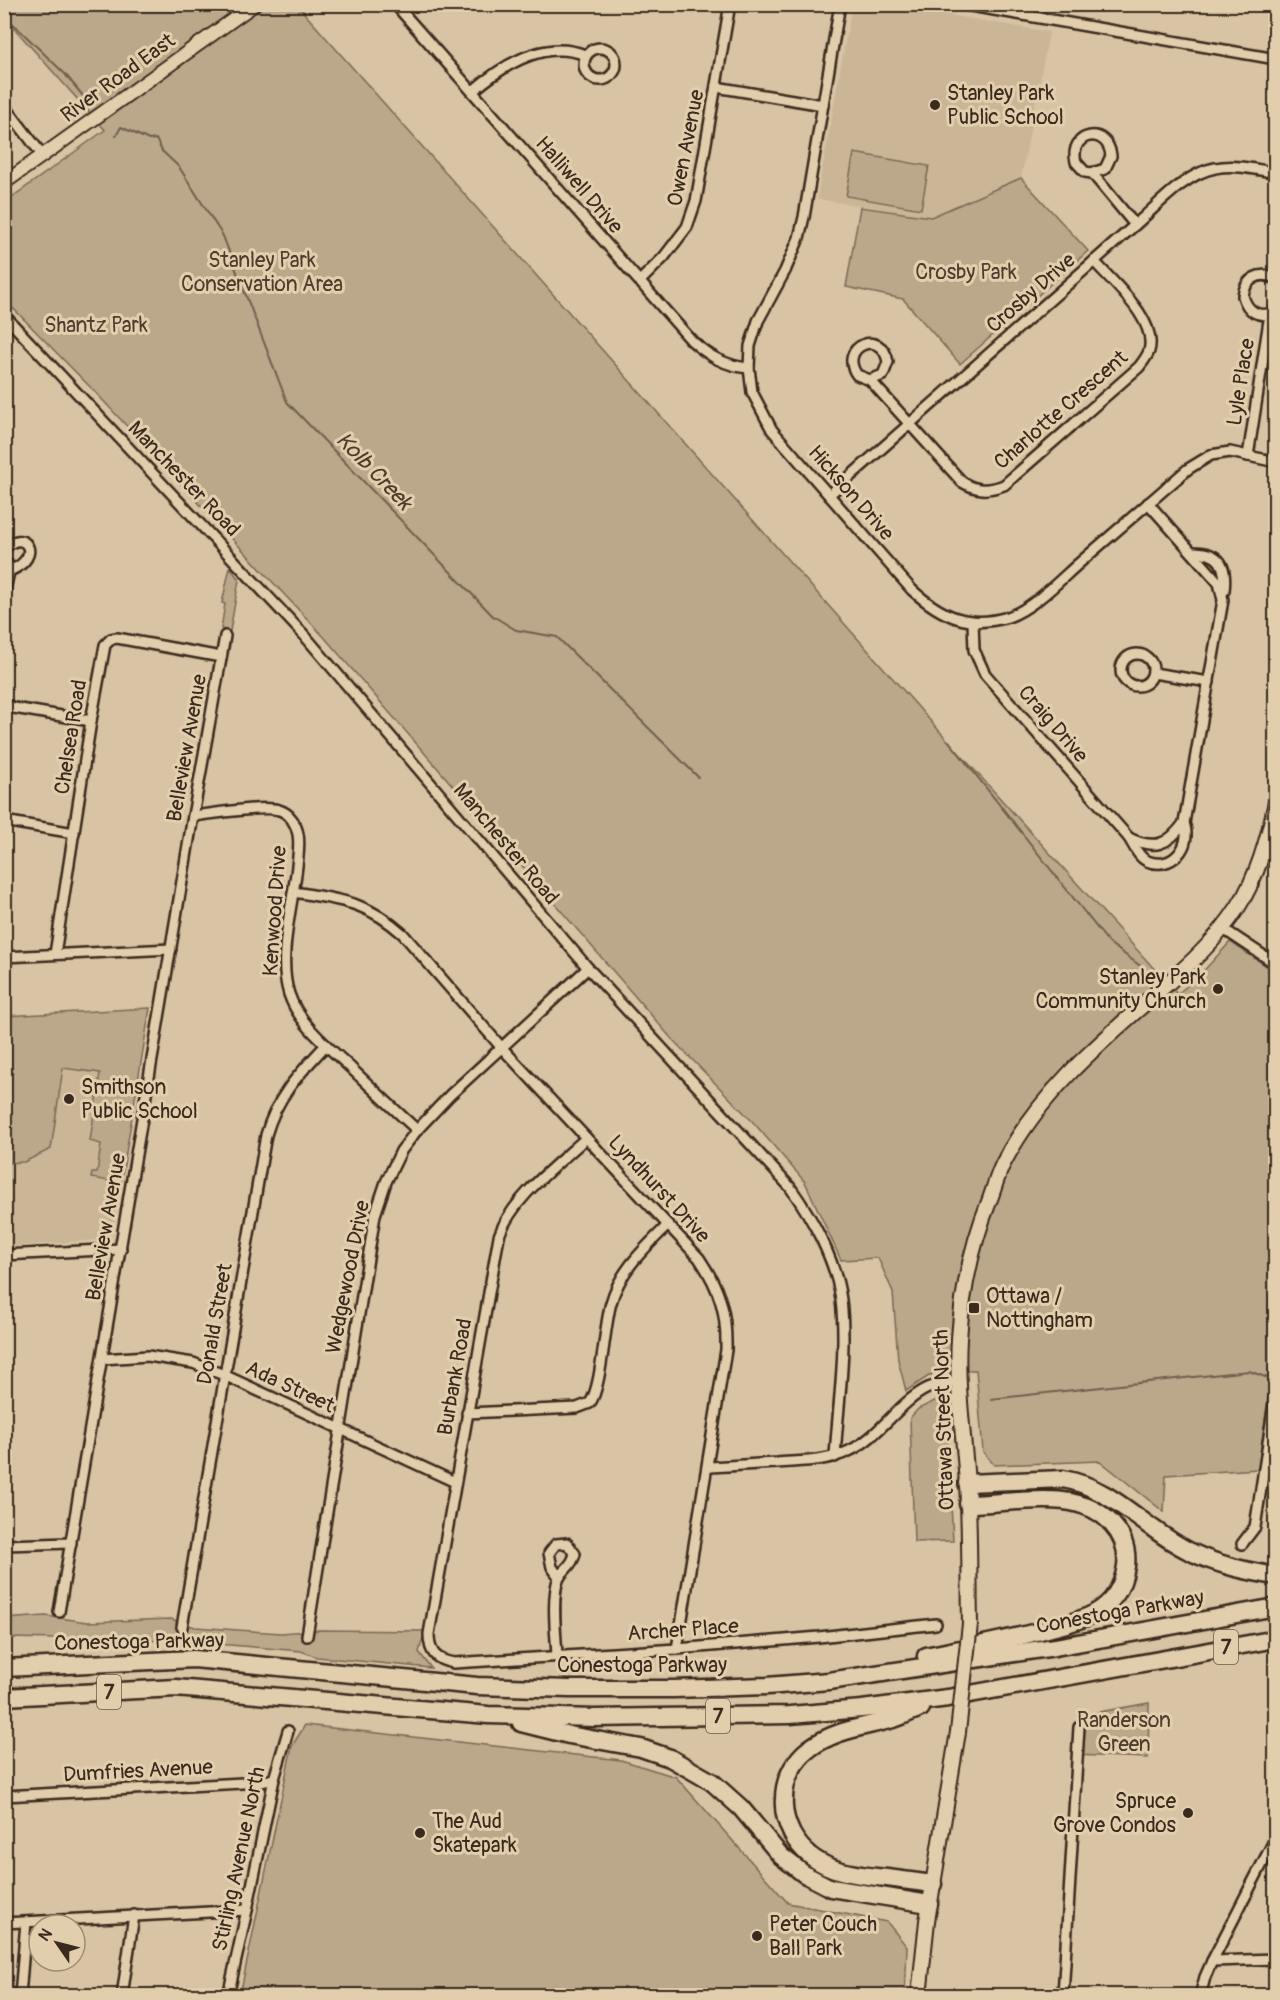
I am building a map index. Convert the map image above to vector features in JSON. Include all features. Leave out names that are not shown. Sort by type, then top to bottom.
[{"type":"highway","points":[[967,1483],[1063,1479],[1077,1481],[1097,1490],[1190,1551],[1235,1569],[1275,1576]]},
{"type":"highway","points":[[829,1681],[889,1663],[1021,1636],[1084,1619],[1111,1600],[1123,1583],[1126,1548],[1118,1530],[1094,1509],[1075,1501],[1054,1500],[968,1504]]},
{"type":"highway","name":"Conestoga Parkway","points":[[4,1668],[194,1659],[455,1685],[569,1689],[732,1687],[829,1681],[1055,1647],[1275,1607]]},
{"type":"highway","name":"7","points":[[4,1697],[176,1688],[488,1715],[594,1718],[790,1715],[948,1698],[1275,1639]]},
{"type":"highway","points":[[933,1884],[849,1874],[819,1863],[796,1841],[788,1826],[783,1805],[784,1792],[787,1778],[795,1764],[807,1750],[819,1742],[846,1730],[895,1718],[948,1698]]},
{"type":"highway","points":[[488,1715],[569,1735],[641,1748],[670,1758],[712,1782],[741,1808],[781,1856],[804,1874],[831,1888],[929,1904]]},
{"type":"main road","name":"Ottawa Street North","points":[[920,1995],[929,1904],[958,1732],[970,1624],[968,1504],[959,1382],[959,1341],[965,1282],[980,1223],[1004,1161],[1025,1127],[1056,1086],[1090,1052],[1189,964],[1222,928],[1238,906],[1251,883],[1270,829],[1275,802]]},
{"type":"street","name":"River Road East","points":[[4,183],[255,4]]},
{"type":"street","name":"Owen Avenue","points":[[640,281],[664,257],[687,226],[696,201],[729,4]]},
{"type":"street","name":"Hickson Drive","points":[[840,4],[799,238],[785,271],[758,321],[750,346],[749,368],[752,392],[772,430],[912,590],[930,606],[951,618],[973,622],[1008,617],[1024,609],[1188,469],[1211,455],[1230,452],[1275,462]]},
{"type":"street","points":[[959,4],[1275,59]]},
{"type":"street","name":"Halliwell Drive","points":[[402,7],[692,341],[707,355],[732,366],[749,368]]},
{"type":"street","points":[[473,91],[508,64],[538,52],[571,49],[585,55]]},
{"type":"street","points":[[716,87],[823,105]]},
{"type":"street","points":[[4,105],[42,156]]},
{"type":"street","points":[[1092,173],[1105,169],[1111,156],[1107,143],[1094,136],[1086,137],[1079,142],[1074,156],[1079,168],[1092,173],[1135,225]]},
{"type":"street","name":"Crosby Drive","points":[[829,495],[1135,225],[1199,172],[1227,166],[1275,173]]},
{"type":"street","name":"Charlotte Crescent","points":[[870,380],[962,482],[973,489],[989,490],[1004,485],[1139,368],[1149,351],[1150,335],[1145,320],[1094,261]]},
{"type":"street","name":"Lyle Place","points":[[1248,456],[1273,312],[1263,315],[1249,309],[1243,296],[1244,289],[1248,282],[1260,275],[1268,275],[1275,279]]},
{"type":"street","name":"Manchester Road","points":[[4,315],[305,636],[588,968],[790,1187],[809,1214],[826,1249],[840,1297],[843,1328],[835,1457]]},
{"type":"street","points":[[869,343],[877,344],[883,349],[888,362],[883,375],[870,380],[858,375],[852,363],[856,350],[869,343]]},
{"type":"street","name":"Craig Drive","points":[[1148,503],[1219,583],[1223,600]]},
{"type":"street","points":[[4,550],[13,541],[18,540],[24,542],[28,549],[25,562],[9,571]]},
{"type":"street","name":"Craig Drive","points":[[973,622],[974,650],[985,674],[1129,838],[1144,860],[1150,862],[1171,860],[1186,845],[1188,833],[1184,823],[1226,573],[1223,565],[1210,554],[1193,552]]},
{"type":"street","points":[[4,560],[9,571],[4,594]]},
{"type":"street","name":"Belleview Avenue","points":[[59,1612],[225,636]]},
{"type":"street","name":"Chelsea Road","points":[[55,954],[105,645],[111,639],[221,657]]},
{"type":"street","points":[[1153,673],[1209,682]]},
{"type":"street","points":[[4,704],[14,708],[91,721]]},
{"type":"street","name":"Kenwood Drive","points":[[193,816],[270,808],[287,814],[292,820],[298,836],[294,892],[286,949],[288,992],[302,1018],[326,1045],[417,1130]]},
{"type":"street","points":[[4,821],[74,833]]},
{"type":"street","points":[[1129,838],[1142,844],[1153,845],[1165,842],[1175,835],[1184,823]]},
{"type":"street","name":"Lyndhurst Drive","points":[[294,892],[351,902],[373,911],[403,934],[502,1048],[699,1258],[716,1286],[725,1311],[726,1350],[677,1649]]},
{"type":"street","points":[[1222,928],[1275,964]]},
{"type":"street","points":[[4,957],[171,948]]},
{"type":"street","name":"Wedgewood Drive","points":[[307,1636],[375,1215],[386,1182],[401,1151],[450,1095],[588,968]]},
{"type":"street","name":"Donald Street","points":[[182,1627],[269,1122],[287,1088],[326,1045]]},
{"type":"street","name":"Burbank Road","points":[[433,1654],[430,1650],[429,1635],[496,1247],[502,1227],[518,1202],[586,1138]]},
{"type":"street","points":[[467,1413],[577,1408],[590,1403],[596,1390],[609,1312],[616,1289],[631,1263],[668,1225]]},
{"type":"street","points":[[4,1255],[121,1250]]},
{"type":"street","name":"Ada Street","points":[[102,1359],[148,1356],[193,1363],[224,1375],[454,1482]]},
{"type":"street","points":[[708,1467],[835,1457],[866,1440],[906,1402],[919,1393],[936,1386],[959,1382]]},
{"type":"street","points":[[1242,1544],[1255,1527],[1275,1391]]},
{"type":"street","points":[[4,1545],[71,1543]]},
{"type":"street","points":[[556,1655],[555,1600],[559,1577]]},
{"type":"street","name":"Archer Place","points":[[433,1654],[442,1661],[454,1663],[677,1649],[819,1637],[936,1623]]},
{"type":"street","points":[[1063,1995],[1079,1727]]},
{"type":"street","name":"Stirling Avenue North","points":[[228,1995],[248,1910],[274,1779],[288,1731]]},
{"type":"street","name":"Dumfries Avenue","points":[[4,1796],[261,1782],[274,1779]]},
{"type":"street","points":[[1200,1995],[1212,1961],[1275,1837]]},
{"type":"street","points":[[4,1923],[248,1910]]},
{"type":"street","points":[[122,1995],[134,1915]]},
{"type":"street","points":[[20,1995],[26,1922]]},
{"type":"street","points":[[1212,1961],[1275,1959]]},
{"type":"shaded area","name":"Stanley Park Public School","points":[[852,5],[889,5],[1049,32],[1021,178],[931,217],[817,199]]},
{"type":"shaded area","name":"Smithson Public School","points":[[150,1008],[111,1239],[5,1247],[5,1016]]},
{"type":"green space","name":"Stanley Park Conservation Area","points":[[5,5],[297,5],[942,734],[1177,994],[1198,977],[1230,942],[1275,972],[1276,1392],[1269,1391],[1258,1469],[1166,1475],[1164,1512],[1100,1461],[994,1465],[983,1452],[976,1370],[938,1370],[906,1391],[898,1360],[893,1292],[878,1258],[841,1260],[805,1182],[753,1122],[671,1038],[325,638],[95,392],[5,300],[4,203],[105,130],[5,18]]},
{"type":"green space","points":[[854,153],[929,166],[921,209],[846,196]]},
{"type":"green space","name":"Crosby Park","points":[[1021,178],[1088,251],[960,364],[903,299],[846,287],[860,207],[931,217]]},
{"type":"green space","points":[[230,567],[239,580],[230,631],[221,629],[225,604],[222,603]]},
{"type":"green space","points":[[150,1008],[121,1183],[91,1178],[92,1173],[97,1173],[101,1144],[90,1141],[100,1073],[63,1068],[51,1149],[24,1162],[5,1163],[5,1016]]},
{"type":"green space","points":[[945,1396],[953,1541],[914,1542],[910,1418],[918,1409]]},
{"type":"green space","points":[[46,1616],[87,1622],[171,1619],[195,1627],[281,1633],[318,1630],[425,1631],[419,1652],[431,1668],[317,1657],[301,1651],[180,1641],[5,1638],[5,1619]]},
{"type":"green space","name":"Randerson Green","points":[[1149,1703],[1148,1758],[1075,1755],[1078,1716]]},
{"type":"green space","points":[[305,1725],[621,1760],[676,1777],[788,1903],[887,1922],[907,1947],[905,1995],[240,1995],[292,1746]]},
{"type":"waterway","name":"Kolb Creek","points":[[4,15],[65,74],[88,102]]},
{"type":"waterway","name":"Kolb Creek","points":[[116,136],[121,127],[149,140],[156,139],[162,151],[179,167],[223,236],[287,402],[493,616],[516,630],[557,637],[698,777]]},
{"type":"waterway","points":[[949,741],[1109,943],[1150,973]]},
{"type":"waterway","points":[[991,1399],[1249,1371],[1276,1381]]},
{"type":"place","name":"Stanley Park Public School","points":[[935,105]]},
{"type":"place","name":"Stanley Park Community Church","points":[[1218,989]]},
{"type":"place","name":"Smithson Public School","points":[[69,1099]]},
{"type":"place","name":"Ottawa / Nottingham","points":[[974,1308]]},
{"type":"place","name":"Spruce Grove Condos","points":[[1188,1813]]},
{"type":"place","name":"The Aud Skatepark","points":[[420,1833]]},
{"type":"place","name":"Peter Couch Ball Park","points":[[757,1936]]},
{"type":"park label","name":"Shantz Park","points":[[96,325]]}]
